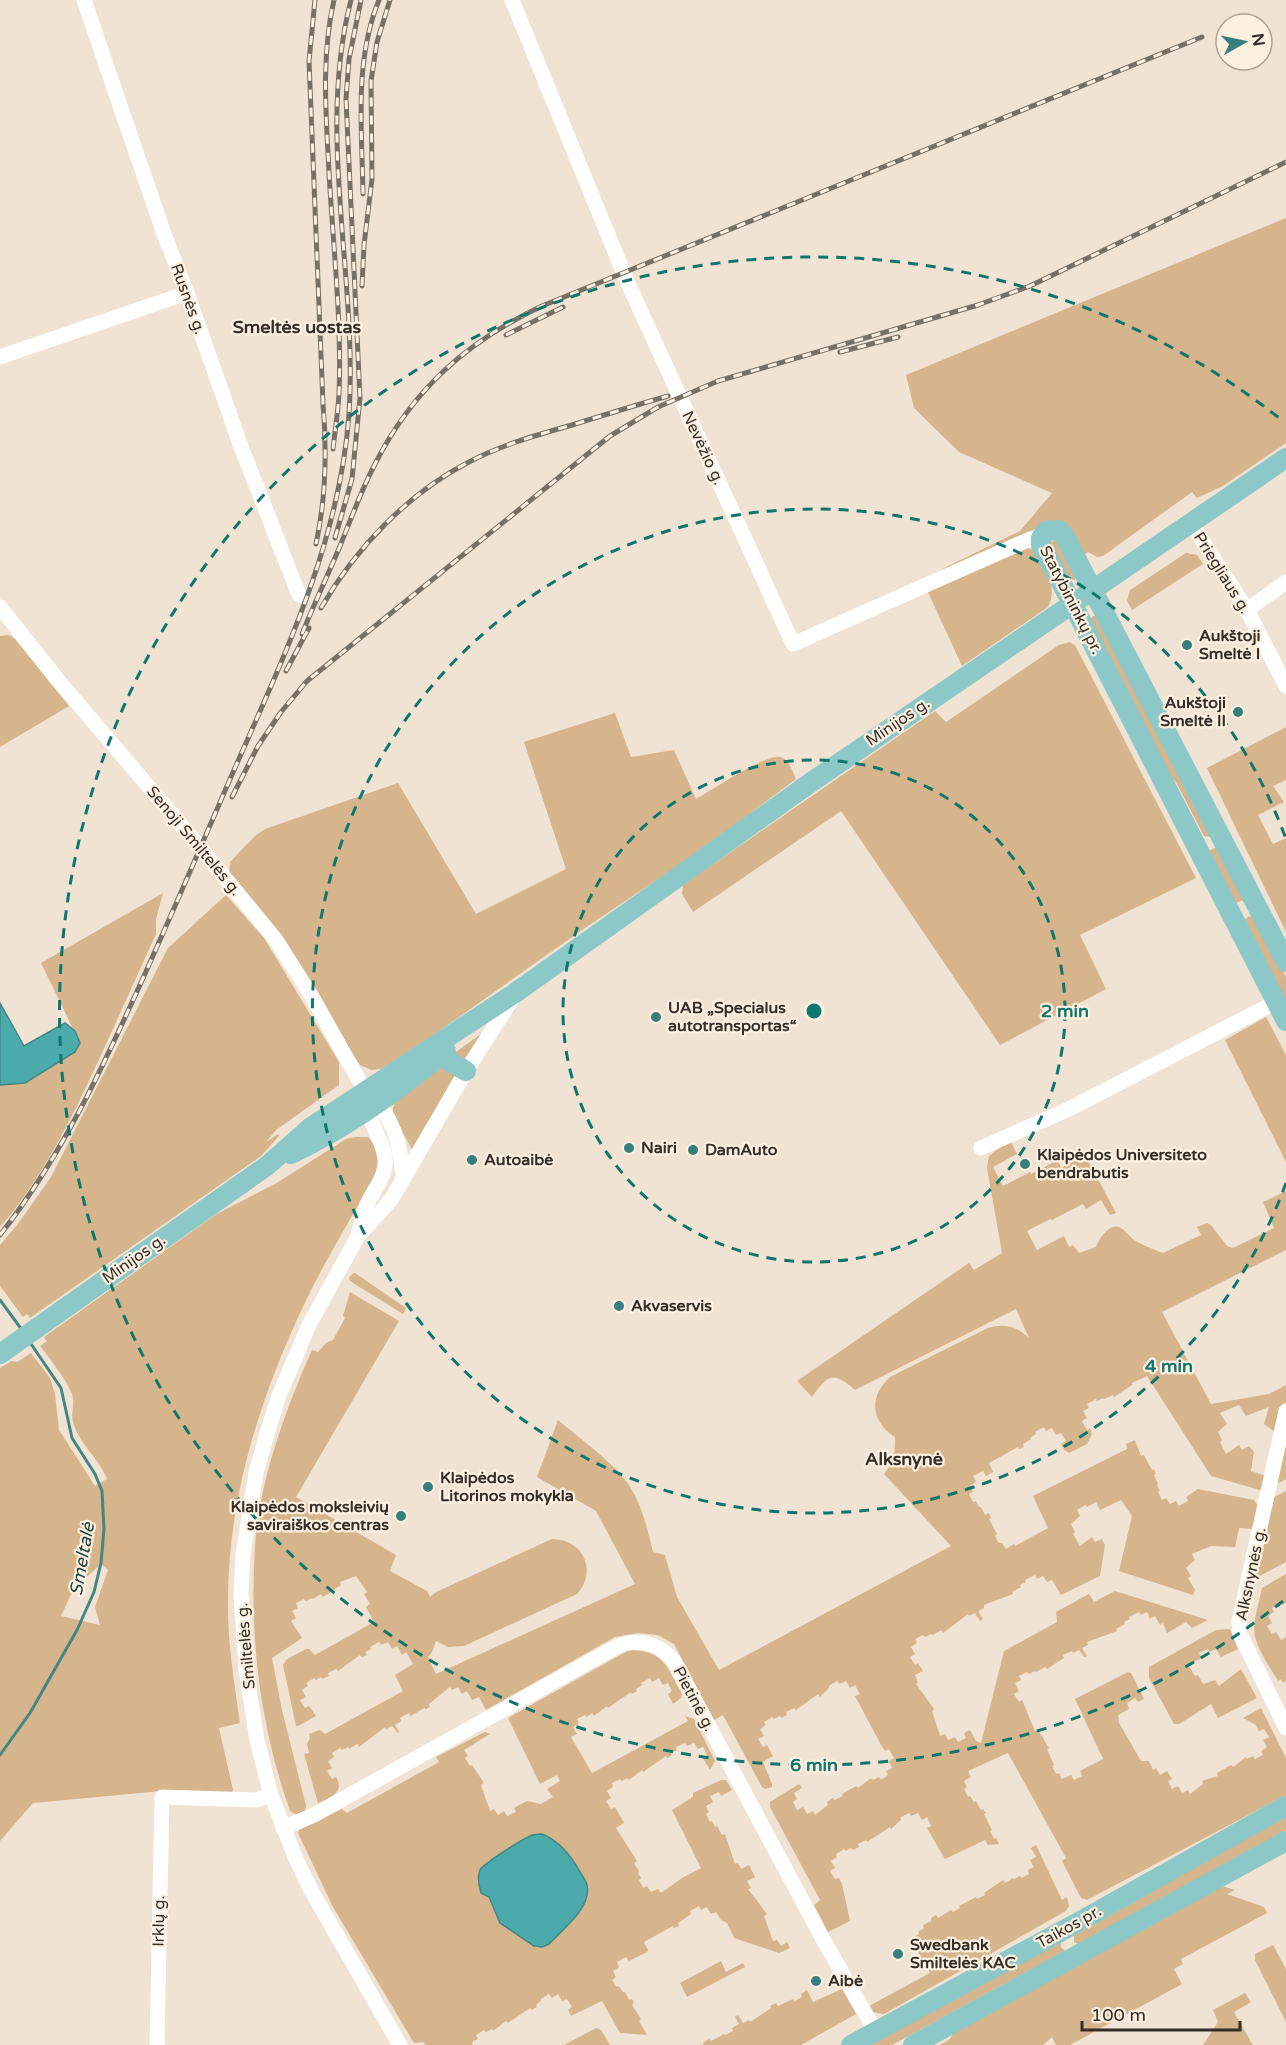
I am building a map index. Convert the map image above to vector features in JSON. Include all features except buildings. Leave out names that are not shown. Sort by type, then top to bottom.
[{"type":"main road","name":"Minijos g.","points":[[7,1349],[268,1165],[322,1139],[515,993],[810,783],[1093,588],[1286,459]]},
{"type":"main road","name":"Statybininkų pr.","points":[[1286,962],[1064,535],[1059,530],[1046,531],[1041,538],[1041,545],[1286,1021]]},
{"type":"main road","points":[[1196,846],[1204,848],[1211,846],[1220,836]]},
{"type":"main road","points":[[1235,922],[1244,910],[1250,908],[1259,910]]},
{"type":"main road","name":"Minijos g.","points":[[370,1102],[405,1085],[515,993]]},
{"type":"main road","points":[[440,1056],[466,1071]]},
{"type":"main road","name":"Taikos pr.","points":[[851,2045],[1286,1806]]},
{"type":"main road","name":"Taikos pr.","points":[[913,2045],[1286,1841]]},
{"type":"main road","points":[[1067,1928],[1068,1942],[1075,1956]]},
{"type":"street","name":"Rusnės g.","points":[[84,0],[164,234],[240,444],[299,595]]},
{"type":"street","name":"Nevėžio g.","points":[[512,0],[627,281],[793,644],[1030,539],[1041,538]]},
{"type":"street","points":[[0,357],[187,293]]},
{"type":"street","name":"Priegliaus g.","points":[[1191,523],[1246,610],[1286,686]]},
{"type":"street","points":[[1246,610],[1286,582]]},
{"type":"street","name":"Senoji Smiltelės g.","points":[[0,607],[57,680],[276,940],[311,994],[370,1102]]},
{"type":"street","points":[[358,1236],[391,1200],[466,1071],[515,993]]},
{"type":"street","points":[[981,1148],[1069,1109],[1276,1002]]},
{"type":"street","points":[[370,1102],[398,1138],[403,1178]]},
{"type":"street","points":[[358,1236],[366,1206],[385,1171],[386,1161],[370,1102]]},
{"type":"street","name":"Smiltelės g.","points":[[358,1236],[309,1326],[278,1398],[256,1473],[248,1513],[243,1554],[242,1629],[257,1740],[271,1795],[283,1828],[312,1892],[400,2045]]},
{"type":"street","name":"Alksnynės g.","points":[[1286,1411],[1239,1621],[1240,1634],[1286,1728]]},
{"type":"street","name":"Pietinė g.","points":[[283,1828],[301,1822],[624,1643],[641,1642],[658,1646],[674,1661],[876,2032]]},
{"type":"street","name":"Irklų g.","points":[[157,2045],[162,1797],[256,1800],[271,1795]]},
{"type":"shaded area","points":[[1286,218],[1286,443],[1223,486],[1197,498],[1192,492],[1103,556],[1097,557],[1088,552],[1083,556],[1053,521],[942,569],[1020,531],[1052,493],[959,452],[914,408],[906,375]]},
{"type":"shaded area","points":[[1057,539],[1077,575],[1075,580],[1069,579],[1049,543]]},
{"type":"shaded area","points":[[1026,548],[1036,550],[1049,578],[1052,592],[1048,607],[962,666],[927,590]]},
{"type":"shaded area","points":[[1186,553],[1197,555],[1203,564],[1132,610],[1127,601],[1130,590]]},
{"type":"shaded area","points":[[1096,616],[1211,837],[1204,836],[1177,784],[1156,755],[1090,620]]},
{"type":"shaded area","points":[[9,635],[15,639],[69,706],[0,747],[0,636]]},
{"type":"shaded area","points":[[1069,642],[1075,645],[1196,878],[1080,935],[1106,989],[1000,1045],[841,811],[693,912],[682,894],[683,885],[935,711],[946,722],[1059,645]]},
{"type":"shaded area","points":[[615,713],[631,757],[674,750],[696,799],[751,767],[773,758],[783,758],[796,779],[703,849],[582,930],[387,1068],[371,1070],[360,1065],[229,874],[230,862],[256,835],[265,829],[398,783],[476,914],[566,869],[524,742]]},
{"type":"shaded area","points":[[1286,727],[1286,780],[1273,786],[1284,802],[1258,815],[1273,844],[1286,838],[1286,932],[1207,768]]},
{"type":"shaded area","points":[[1217,847],[1244,900],[1236,903],[1209,851]]},
{"type":"shaded area","points":[[163,893],[156,919],[156,934],[78,1104],[33,1184],[0,1227],[0,1085],[26,1083],[80,1043],[41,963]]},
{"type":"shaded area","points":[[226,895],[264,938],[339,1062],[339,1085],[276,1130],[266,1142],[278,1134],[279,1136],[261,1156],[30,1318],[27,1314],[23,1317],[0,1286],[0,1245],[51,1177],[168,948]]},
{"type":"shaded area","points":[[1249,916],[1257,920],[1286,977],[1286,1007],[1244,920]]},
{"type":"shaded area","points":[[1266,1017],[1286,1055],[1286,1162],[1225,1040]]},
{"type":"shaded area","points":[[482,1033],[465,1066],[452,1055]]},
{"type":"shaded area","points":[[441,1067],[461,1072],[414,1153],[393,1115],[393,1108],[396,1099]]},
{"type":"shaded area","points":[[368,1137],[377,1153],[377,1171],[319,1275],[286,1345],[260,1415],[240,1486],[230,1559],[228,1612],[231,1660],[240,1723],[219,1728],[232,1794],[162,1791],[33,1803],[0,1841],[0,1368],[11,1361],[17,1362],[31,1353],[50,1378],[55,1394],[59,1430],[95,1486],[107,1479],[76,1430],[72,1419],[72,1393],[40,1346],[47,1341],[44,1337],[215,1215],[275,1184],[346,1139]],"holes":[[[101,1564],[108,1570],[95,1607],[100,1625],[61,1616],[74,1588]]]},
{"type":"shaded area","points":[[1010,1140],[1017,1154],[993,1167],[1003,1186],[1058,1160],[1061,1168],[1077,1159],[1076,1152],[1080,1148],[1116,1213],[1110,1215],[1101,1200],[1086,1209],[1083,1204],[1050,1219],[1027,1231],[1037,1250],[1064,1236],[1069,1247],[1073,1245],[1079,1253],[1096,1247],[1105,1232],[1117,1226],[1139,1243],[1163,1253],[1201,1235],[1197,1227],[1207,1223],[1227,1246],[1233,1248],[1274,1228],[1263,1202],[1286,1191],[1286,1250],[1162,1312],[1211,1404],[1269,1394],[1286,1385],[1286,1402],[1281,1409],[1275,1432],[1264,1424],[1269,1407],[1246,1416],[1239,1405],[1220,1413],[1227,1424],[1218,1432],[1226,1454],[1239,1445],[1242,1450],[1249,1446],[1254,1452],[1251,1471],[1266,1476],[1260,1490],[1211,1476],[1147,1376],[1132,1383],[1114,1397],[1113,1395],[1097,1401],[1096,1399],[1087,1404],[1089,1408],[1083,1411],[1087,1418],[1082,1421],[1087,1430],[1090,1428],[1092,1434],[1087,1444],[1069,1453],[1061,1444],[1066,1441],[1061,1433],[1056,1435],[1052,1428],[1046,1431],[1044,1427],[1023,1444],[1024,1447],[1019,1449],[1018,1447],[989,1463],[993,1472],[986,1476],[983,1471],[973,1476],[976,1482],[970,1486],[973,1492],[969,1494],[985,1515],[989,1513],[991,1518],[989,1519],[997,1534],[995,1536],[1006,1549],[1048,1528],[1033,1496],[1127,1449],[1126,1444],[1135,1440],[1141,1456],[1144,1455],[1152,1470],[1154,1469],[1160,1491],[1158,1492],[1162,1500],[1166,1498],[1170,1504],[1176,1501],[1179,1506],[1188,1501],[1186,1497],[1198,1489],[1254,1500],[1259,1507],[1254,1529],[1239,1528],[1235,1547],[1211,1546],[1192,1554],[1195,1560],[1186,1568],[1191,1576],[1188,1578],[1195,1590],[1193,1595],[1119,1571],[1132,1516],[1121,1500],[1100,1510],[1096,1502],[1087,1507],[1085,1505],[1077,1510],[1080,1516],[1071,1524],[1075,1532],[1073,1534],[1080,1546],[1092,1537],[1095,1542],[1102,1539],[1105,1545],[1100,1576],[1061,1595],[1052,1580],[1047,1582],[1043,1576],[1037,1579],[1035,1575],[1025,1580],[1026,1582],[1020,1585],[1021,1587],[1012,1592],[1013,1594],[984,1605],[984,1608],[978,1611],[983,1619],[980,1621],[975,1613],[969,1616],[968,1614],[943,1633],[941,1630],[933,1635],[925,1637],[923,1635],[915,1639],[917,1643],[911,1647],[915,1654],[910,1657],[923,1671],[915,1675],[918,1682],[916,1684],[934,1709],[932,1711],[940,1736],[945,1734],[948,1740],[955,1737],[958,1742],[966,1738],[964,1733],[970,1730],[976,1741],[981,1743],[1004,1651],[1057,1622],[1056,1612],[1089,1594],[1094,1602],[1115,1591],[1208,1620],[1192,1628],[1186,1622],[1167,1633],[1163,1623],[1160,1625],[1155,1616],[1150,1619],[1147,1612],[1141,1615],[1139,1612],[1129,1617],[1130,1619],[1124,1622],[1125,1624],[1116,1629],[1117,1631],[1087,1642],[1088,1645],[1082,1648],[1087,1656],[1084,1657],[1079,1650],[1073,1653],[1072,1651],[1063,1655],[1064,1658],[1047,1669],[1045,1667],[1019,1676],[1021,1680],[1015,1683],[1019,1691],[1014,1694],[1019,1702],[1022,1700],[1035,1731],[1038,1730],[1049,1748],[1047,1749],[1056,1774],[1059,1773],[1062,1779],[1071,1775],[1074,1780],[1082,1776],[1080,1771],[1103,1759],[1075,1699],[1128,1672],[1131,1673],[1144,1699],[1138,1702],[1135,1698],[1127,1703],[1129,1709],[1118,1715],[1119,1723],[1141,1761],[1149,1761],[1153,1770],[1156,1768],[1160,1775],[1167,1771],[1172,1779],[1168,1781],[1172,1789],[1178,1786],[1182,1793],[1188,1790],[1190,1794],[1203,1784],[1202,1781],[1218,1776],[1217,1773],[1231,1765],[1233,1767],[1246,1757],[1247,1759],[1253,1756],[1255,1759],[1263,1755],[1261,1751],[1267,1747],[1263,1740],[1269,1737],[1264,1729],[1259,1731],[1256,1725],[1243,1718],[1261,1708],[1286,1758],[1286,1795],[1087,1900],[1081,1898],[1062,1861],[1066,1858],[1008,1753],[968,1771],[971,1777],[964,1781],[967,1787],[964,1789],[968,1797],[976,1801],[981,1810],[983,1809],[986,1813],[984,1814],[992,1830],[990,1831],[999,1844],[988,1845],[985,1840],[945,1859],[927,1828],[931,1826],[927,1817],[922,1820],[918,1813],[911,1816],[909,1813],[900,1818],[901,1820],[891,1829],[890,1827],[867,1842],[866,1840],[858,1844],[859,1847],[853,1850],[844,1849],[831,1861],[835,1868],[830,1871],[835,1879],[839,1878],[842,1884],[850,1921],[828,1932],[814,1905],[820,1900],[770,1807],[770,1802],[799,1784],[802,1788],[794,1793],[797,1799],[793,1802],[797,1810],[803,1807],[807,1814],[813,1811],[815,1815],[833,1798],[835,1800],[843,1796],[842,1794],[856,1786],[858,1788],[871,1778],[873,1780],[879,1777],[881,1780],[888,1775],[886,1771],[892,1768],[889,1761],[894,1758],[889,1749],[885,1751],[881,1745],[855,1696],[860,1694],[855,1685],[850,1688],[846,1681],[839,1684],[837,1681],[829,1686],[820,1697],[818,1694],[796,1710],[794,1708],[786,1712],[787,1715],[774,1719],[772,1717],[764,1722],[766,1725],[760,1729],[764,1736],[758,1739],[763,1747],[767,1745],[773,1756],[763,1762],[772,1784],[772,1787],[765,1789],[723,1715],[714,1720],[674,1644],[658,1635],[638,1633],[615,1637],[486,1710],[479,1697],[472,1700],[467,1691],[462,1694],[458,1687],[452,1690],[450,1687],[429,1704],[430,1707],[411,1716],[409,1713],[400,1718],[401,1721],[395,1725],[398,1733],[392,1726],[386,1729],[385,1727],[359,1747],[357,1744],[349,1749],[348,1747],[342,1750],[340,1748],[332,1753],[334,1757],[328,1761],[332,1768],[327,1771],[332,1779],[336,1777],[339,1787],[335,1794],[318,1803],[304,1754],[309,1753],[307,1744],[309,1734],[320,1730],[325,1734],[403,1691],[395,1675],[413,1664],[406,1652],[402,1655],[397,1646],[392,1649],[388,1642],[381,1645],[379,1642],[365,1652],[367,1655],[362,1657],[360,1655],[338,1671],[336,1669],[328,1673],[329,1676],[323,1679],[314,1678],[306,1683],[308,1686],[302,1690],[306,1697],[300,1700],[305,1708],[309,1706],[316,1716],[296,1726],[283,1665],[287,1659],[306,1649],[315,1655],[374,1622],[366,1607],[370,1604],[364,1594],[367,1592],[356,1576],[340,1582],[341,1585],[323,1597],[321,1594],[313,1599],[306,1601],[304,1599],[296,1603],[298,1608],[292,1611],[296,1618],[291,1621],[302,1638],[272,1658],[282,1710],[306,1806],[305,1811],[297,1815],[290,1811],[271,1746],[259,1680],[254,1613],[255,1546],[268,1471],[293,1396],[312,1350],[318,1352],[326,1343],[333,1340],[345,1318],[343,1316],[350,1292],[399,1321],[296,1497],[396,1555],[390,1571],[427,1591],[430,1597],[436,1592],[552,1539],[572,1544],[579,1550],[586,1566],[586,1576],[577,1594],[464,1646],[448,1647],[436,1641],[428,1657],[436,1674],[635,1584],[596,1511],[537,1477],[558,1420],[618,1471],[632,1490],[642,1512],[653,1552],[665,1555],[677,1597],[719,1670],[951,1546],[884,1474],[893,1457],[895,1437],[881,1424],[877,1416],[875,1408],[878,1392],[890,1377],[988,1328],[1010,1327],[1029,1338],[1016,1309],[855,1390],[841,1380],[831,1378],[822,1384],[812,1397],[797,1381],[969,1263],[974,1270],[1002,1253],[987,1168],[989,1156]]},
{"type":"shaded area","points":[[355,1273],[406,1308],[403,1314],[350,1281],[349,1278]]},
{"type":"shaded area","points":[[1286,1433],[1286,1479],[1279,1483],[1276,1480]]},
{"type":"shaded area","points":[[1286,1491],[1286,1562],[1260,1576],[1256,1573],[1272,1498]]},
{"type":"shaded area","points":[[1286,1574],[1286,1603],[1272,1608],[1274,1612],[1268,1616],[1272,1623],[1267,1626],[1272,1634],[1276,1632],[1281,1640],[1286,1637],[1286,1681],[1283,1683],[1281,1679],[1278,1681],[1259,1648],[1254,1625],[1262,1588]]},
{"type":"shaded area","points":[[1230,1629],[1238,1649],[1221,1657],[1216,1649],[1210,1652],[1208,1649],[1199,1653],[1202,1658],[1188,1665],[1203,1684],[1215,1680],[1219,1686],[1241,1669],[1257,1698],[1218,1718],[1211,1704],[1179,1724],[1174,1724],[1149,1678],[1149,1667],[1216,1630]]},
{"type":"shaded area","points":[[629,1650],[650,1653],[657,1657],[668,1668],[682,1694],[681,1698],[673,1704],[668,1694],[672,1691],[668,1683],[663,1685],[659,1678],[652,1682],[650,1678],[641,1683],[637,1691],[632,1694],[631,1692],[594,1716],[592,1713],[587,1717],[585,1715],[577,1719],[579,1723],[573,1727],[577,1734],[571,1737],[592,1773],[688,1721],[685,1716],[694,1719],[715,1761],[710,1770],[703,1758],[707,1755],[703,1747],[698,1749],[694,1743],[687,1746],[685,1743],[676,1747],[677,1750],[671,1753],[672,1755],[667,1758],[666,1756],[629,1780],[620,1779],[612,1783],[613,1787],[607,1791],[611,1798],[606,1801],[611,1809],[615,1807],[624,1823],[616,1828],[637,1861],[634,1863],[639,1871],[641,1878],[639,1880],[643,1888],[647,1886],[651,1892],[658,1889],[661,1893],[701,1868],[672,1810],[693,1797],[693,1793],[721,1780],[726,1780],[732,1790],[721,1796],[719,1792],[710,1796],[713,1802],[706,1806],[709,1812],[706,1814],[722,1835],[725,1834],[735,1864],[738,1863],[741,1869],[749,1865],[755,1877],[747,1881],[751,1888],[748,1889],[767,1914],[764,1916],[773,1941],[777,1940],[781,1946],[787,1942],[790,1948],[779,1953],[734,1938],[727,1923],[721,1920],[716,1912],[711,1914],[707,1907],[701,1910],[699,1906],[678,1923],[679,1926],[674,1928],[673,1926],[644,1942],[647,1952],[629,1961],[626,1957],[617,1962],[619,1967],[613,1971],[616,1977],[612,1980],[625,1992],[629,2000],[632,1999],[634,2003],[632,2005],[647,2035],[620,2033],[602,2001],[571,2016],[568,2010],[572,2007],[567,1999],[562,2001],[558,1994],[552,1998],[549,1994],[541,1999],[537,2007],[532,2010],[530,2008],[493,2031],[492,2029],[486,2032],[484,2030],[476,2035],[478,2039],[472,2042],[473,2045],[414,2043],[333,1907],[298,1833],[299,1830],[342,1809],[347,1813],[439,1762],[436,1757],[485,1732],[490,1734],[464,1750],[468,1756],[465,1758],[484,1783],[481,1785],[490,1811],[494,1809],[498,1815],[504,1811],[507,1816],[516,1812],[514,1808],[527,1801],[541,1804],[553,1797],[547,1789],[560,1781],[557,1775],[540,1784],[508,1718]],"holes":[[[508,1851],[583,1905],[549,1944],[542,1947],[500,1923],[488,1897],[488,1861]]]},
{"type":"shaded area","points":[[1286,1816],[1286,1830],[1079,1944],[1074,1942],[1074,1936]]},
{"type":"shaded area","points":[[1036,1845],[1062,1900],[1067,1897],[1069,1906],[1066,1911],[884,2014],[873,2012],[869,2006],[930,1973],[911,1939],[919,1934],[918,1932],[924,1928],[923,1925],[936,1915],[938,1918],[951,1910],[953,1912],[960,1908],[959,1906],[985,1895],[984,1893],[1003,1880],[1005,1883],[1013,1878],[1020,1876],[1022,1878],[1029,1874],[1028,1870],[1034,1867],[1030,1860],[1036,1857],[1031,1848]]},
{"type":"shaded area","points":[[1222,1886],[1235,1890],[1227,1894],[1264,1907],[1267,1913],[1181,1959],[1183,1964],[1174,1969],[1182,1984],[1070,2045],[1056,2045],[1052,2037],[1043,2045],[939,2045],[949,2040],[958,2027]]},
{"type":"shaded area","points":[[1060,1938],[1061,1947],[1065,1951],[892,2045],[865,2045]]},
{"type":"shaded area","points":[[1273,1945],[1286,1969],[1286,2022],[1255,1960],[1255,1954]]},
{"type":"shaded area","points":[[721,1961],[726,1972],[743,1963],[745,1967],[687,1997],[680,1983]]},
{"type":"shaded area","points":[[842,1989],[856,2014],[801,2045],[703,2045],[709,2039],[711,2041],[733,2031],[732,2028],[739,2024],[735,2017],[738,2015],[743,2023],[749,2020],[750,2022],[771,2008],[770,2006],[776,2003],[778,2006],[793,1999],[795,2001],[807,1990],[813,2002]]},
{"type":"shaded area","points":[[1245,1993],[1251,2002],[1234,2012],[1253,2045],[1203,2045],[1218,2022],[1213,2010]]},
{"type":"shaded area","points":[[596,2028],[601,2030],[610,2045],[564,2045]]},
{"type":"water","points":[[0,1003],[24,1046],[65,1023],[75,1031],[80,1043],[75,1052],[25,1083],[0,1085]]},
{"type":"water","points":[[542,1834],[557,1843],[569,1855],[586,1882],[588,1891],[582,1908],[576,1916],[549,1944],[542,1947],[534,1946],[500,1923],[489,1897],[481,1893],[478,1879],[480,1870],[494,1858],[530,1836]]},
{"type":"waterway","name":"Smeltalė","points":[[0,1300],[22,1330]]},
{"type":"waterway","name":"Smeltalė","points":[[0,1755],[30,1713],[77,1630],[94,1592],[101,1563],[104,1529],[102,1491],[95,1474],[72,1438],[61,1388],[29,1341]]},
{"type":"railway","points":[[315,0],[309,61],[325,439],[324,492],[316,544]]},
{"type":"railway","points":[[333,449],[340,367],[328,151],[326,64],[334,0]]},
{"type":"railway","points":[[0,1235],[43,1174],[62,1142],[129,1010],[281,664],[300,615],[332,517],[343,466],[349,414],[348,310],[337,154],[337,103],[341,51],[351,0]]},
{"type":"railway","points":[[335,538],[352,479],[360,398],[346,99],[349,59],[361,0]]},
{"type":"railway","points":[[363,194],[361,120],[363,71],[371,23],[379,0]]},
{"type":"railway","points":[[362,286],[364,245],[372,179],[371,81],[377,42],[390,0]]},
{"type":"railway","points":[[302,634],[365,485],[389,439],[424,391],[465,352],[489,336],[542,306],[1202,37]]},
{"type":"railway","points":[[232,797],[258,746],[281,712],[307,681],[610,436],[658,407],[718,381],[978,305],[1030,286],[1286,162]]},
{"type":"railway","points":[[506,335],[563,307]]},
{"type":"railway","points":[[840,352],[898,337]]},
{"type":"railway","points":[[321,608],[350,565],[385,524],[404,506],[447,475],[506,445],[668,396]]},
{"type":"railway","points":[[286,671],[309,628]]},
{"type":"place","name":"Aukštoji Smeltė I","points":[[1187,645]]},
{"type":"place","name":"Aukštoji Smeltė II","points":[[1238,712]]},
{"type":"place","name":"UAB „Specialus autotransportas“","points":[[656,1017]]},
{"type":"place","name":"Nairi","points":[[629,1148]]},
{"type":"place","name":"DamAuto","points":[[693,1150]]},
{"type":"place","name":"Autoaibė","points":[[472,1160]]},
{"type":"place","name":"Klaipėdos Universiteto bendrabutis","points":[[1025,1164]]},
{"type":"place","name":"Akvaservis","points":[[619,1306]]},
{"type":"place","name":"Klaipėdos Litorinos mokykla","points":[[428,1487]]},
{"type":"place","name":"Klaipėdos moksleivių saviraiškos centras","points":[[401,1516]]},
{"type":"place","name":"Swedbank Smiltelės KAC","points":[[898,1954]]},
{"type":"place","name":"Aibė","points":[[816,1981]]},
{"type":"district","name":"Smeltės uostas","points":[[297,327]]},
{"type":"district","name":"Alksnynė","points":[[904,1459]]}]
